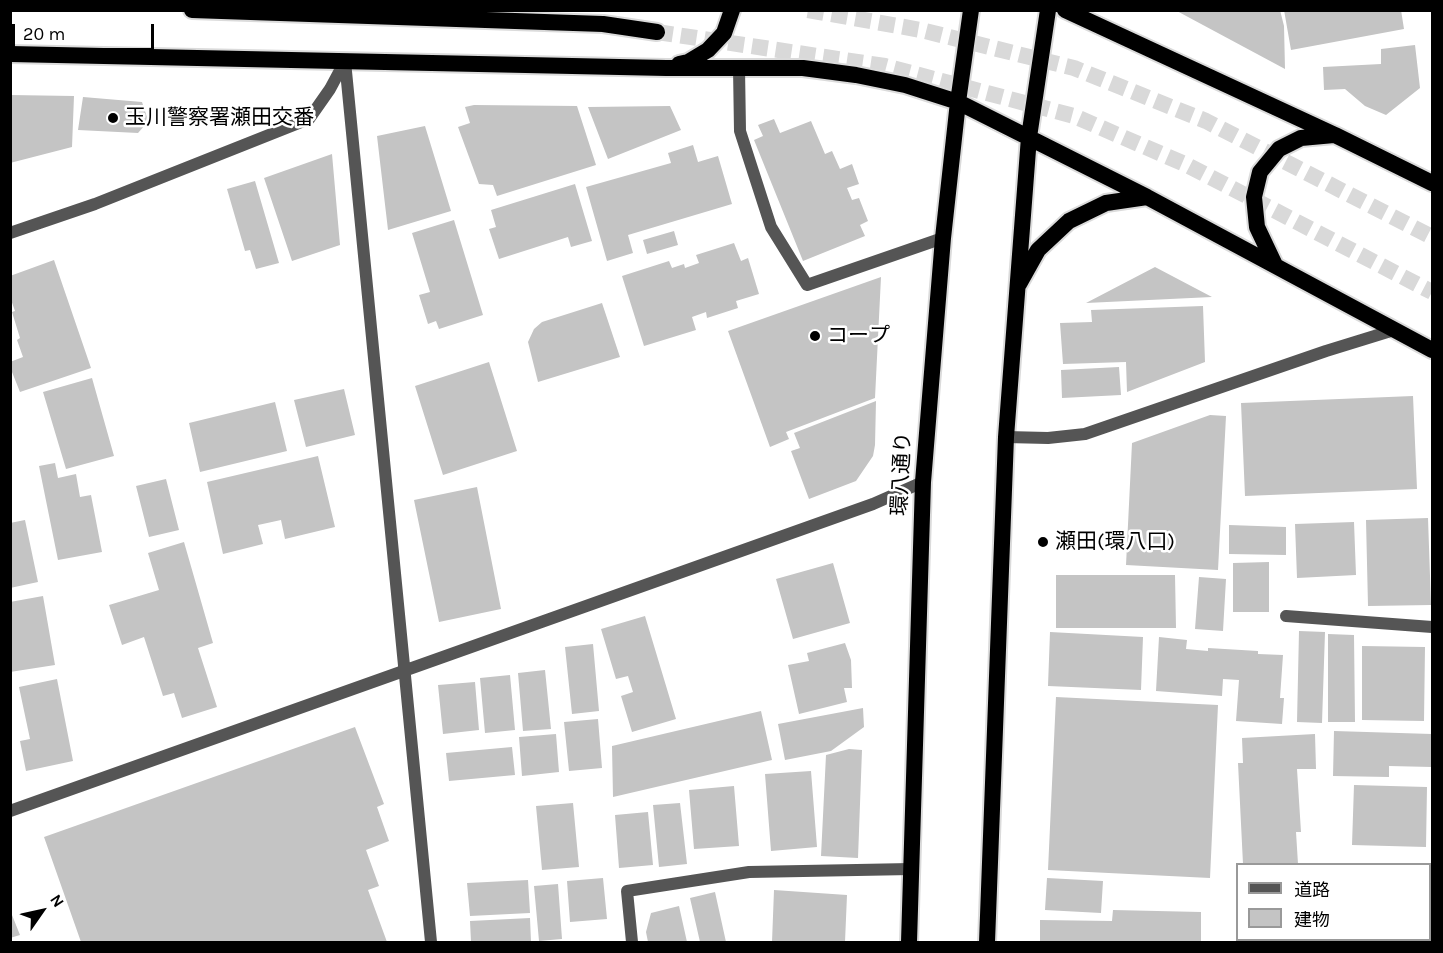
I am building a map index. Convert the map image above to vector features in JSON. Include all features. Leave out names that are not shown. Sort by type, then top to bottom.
[{"type":"highway","points":[[192,10],[603,24],[657,32]]},
{"type":"highway","points":[[666,68],[688,62],[708,50],[724,33],[732,10]]},
{"type":"highway","name":"環八通り","points":[[909,942],[922,482],[943,238],[971,10]]},
{"type":"highway","points":[[987,942],[1006,437],[1029,137],[1048,10]]},
{"type":"highway","points":[[1065,10],[1335,135],[1432,183]]},
{"type":"highway","points":[[10,54],[666,68],[803,68],[856,75],[905,86],[958,102],[1148,198],[1432,350]]},
{"type":"highway","points":[[1275,265],[1257,227],[1254,197],[1260,172],[1279,148],[1301,138],[1335,135]]},
{"type":"highway","points":[[1017,288],[1038,250],[1069,221],[1106,203],[1148,198]]},
{"type":"street","points":[[10,233],[95,204],[309,119],[330,89],[345,61]]},
{"type":"street","points":[[345,61],[431,942]]},
{"type":"street","points":[[739,68],[740,131],[771,227],[807,285],[943,238]]},
{"type":"street","points":[[1006,437],[1048,438],[1085,435],[1326,351],[1394,330]]},
{"type":"street","points":[[10,811],[873,504],[922,482]]},
{"type":"street","points":[[1286,616],[1432,627]]},
{"type":"street","points":[[632,942],[627,891],[749,872],[911,869]]},
{"type":"building","points":[[1175,10],[1280,10],[1284,26],[1285,69]]},
{"type":"building","points":[[1284,10],[1401,10],[1404,29],[1291,50]]},
{"type":"building","points":[[1415,45],[1420,88],[1386,115],[1365,106],[1345,89],[1324,90],[1323,67],[1381,64],[1381,49]]},
{"type":"building","points":[[10,95],[74,96],[72,147],[10,163]]},
{"type":"building","points":[[83,97],[142,102],[147,117],[146,124],[138,133],[78,130]]},
{"type":"building","points":[[474,105],[577,106],[596,165],[497,196],[493,185],[479,184],[458,127],[470,123],[465,107]]},
{"type":"building","points":[[670,106],[681,130],[608,159],[588,107]]},
{"type":"building","points":[[774,119],[780,133],[811,121],[825,154],[832,151],[840,169],[852,164],[859,184],[847,188],[852,200],[859,198],[868,221],[860,225],[865,236],[803,261],[754,140],[763,136],[758,125]]},
{"type":"building","points":[[425,126],[451,211],[388,230],[377,136]]},
{"type":"building","points":[[693,145],[698,162],[718,156],[732,204],[628,235],[633,253],[607,261],[586,187],[671,163],[668,153]]},
{"type":"building","points":[[332,154],[340,245],[292,261],[264,178]]},
{"type":"building","points":[[255,181],[279,263],[256,269],[250,250],[245,251],[227,189]]},
{"type":"building","points":[[575,184],[592,241],[571,247],[568,237],[499,259],[489,229],[496,227],[491,210]]},
{"type":"building","points":[[454,220],[483,315],[439,329],[436,321],[428,324],[419,295],[430,292],[412,233]]},
{"type":"building","points":[[674,231],[678,245],[647,254],[643,240]]},
{"type":"building","points":[[734,243],[741,261],[748,258],[759,294],[736,301],[738,308],[707,318],[706,312],[692,317],[696,330],[644,346],[622,276],[669,261],[672,268],[684,264],[685,268],[699,263],[696,255]]},
{"type":"building","points":[[54,260],[91,368],[20,392],[10,367],[10,362],[23,357],[12,312],[15,311],[10,297],[10,276]]},
{"type":"building","points":[[1155,267],[1212,297],[1086,303]]},
{"type":"building","points":[[881,277],[875,398],[786,432],[789,439],[770,447],[728,331]]},
{"type":"building","points":[[602,303],[620,357],[538,382],[528,342],[534,329],[542,322]]},
{"type":"building","points":[[1203,306],[1205,362],[1127,392],[1126,362],[1063,364],[1060,323],[1092,322],[1091,310]]},
{"type":"building","points":[[489,362],[517,451],[443,475],[415,386]]},
{"type":"building","points":[[1119,367],[1121,395],[1062,398],[1061,370]]},
{"type":"building","points":[[92,378],[114,456],[66,469],[43,392]]},
{"type":"building","points":[[344,389],[355,435],[306,447],[294,400]]},
{"type":"building","points":[[1413,396],[1417,489],[1245,496],[1241,403]]},
{"type":"building","points":[[876,401],[873,456],[856,481],[809,499],[791,451],[800,448],[794,433]]},
{"type":"building","points":[[275,402],[287,451],[200,472],[189,423]]},
{"type":"building","points":[[1210,415],[1226,416],[1218,570],[1126,565],[1132,443]]},
{"type":"building","points":[[318,456],[335,527],[285,539],[281,520],[258,525],[263,544],[223,554],[207,482]]},
{"type":"building","points":[[55,463],[58,478],[76,474],[80,497],[91,495],[102,552],[58,560],[39,466]]},
{"type":"building","points":[[166,479],[179,530],[149,537],[136,486]]},
{"type":"building","points":[[477,487],[501,609],[439,622],[414,500]]},
{"type":"building","points":[[1428,518],[1431,605],[1368,606],[1366,520]]},
{"type":"building","points":[[25,520],[38,582],[10,588],[10,523]]},
{"type":"building","points":[[1354,522],[1356,575],[1297,578],[1295,524]]},
{"type":"building","points":[[1229,525],[1286,527],[1286,555],[1229,554]]},
{"type":"building","points":[[184,542],[213,643],[198,648],[217,707],[182,718],[174,693],[163,696],[144,637],[122,645],[109,605],[159,590],[148,553]]},
{"type":"building","points":[[1269,562],[1269,612],[1233,612],[1233,563]]},
{"type":"building","points":[[833,563],[850,623],[793,639],[776,579]]},
{"type":"building","points":[[1056,575],[1175,575],[1176,628],[1056,628]]},
{"type":"building","points":[[1199,577],[1226,579],[1223,631],[1195,629]]},
{"type":"building","points":[[43,596],[55,665],[10,672],[10,602]]},
{"type":"building","points":[[645,616],[676,719],[632,732],[621,696],[633,692],[628,676],[616,679],[601,629]]},
{"type":"building","points":[[1299,631],[1325,632],[1322,723],[1297,722]]},
{"type":"building","points":[[1050,632],[1143,637],[1141,690],[1048,686]]},
{"type":"building","points":[[1328,634],[1354,635],[1355,722],[1328,722]]},
{"type":"building","points":[[1159,637],[1187,640],[1186,649],[1258,651],[1258,654],[1283,655],[1280,698],[1284,698],[1282,724],[1236,721],[1239,680],[1223,679],[1222,696],[1156,691]]},
{"type":"building","points":[[845,643],[851,660],[852,688],[844,688],[847,702],[799,714],[788,665],[809,661],[807,653]]},
{"type":"building","points":[[593,644],[599,711],[572,714],[565,647]]},
{"type":"building","points":[[1362,646],[1425,647],[1424,721],[1362,720]]},
{"type":"building","points":[[545,670],[551,729],[523,731],[518,673]]},
{"type":"building","points":[[510,675],[515,730],[485,733],[480,678]]},
{"type":"building","points":[[57,679],[73,761],[26,771],[20,741],[30,739],[19,687]]},
{"type":"building","points":[[475,682],[479,730],[443,734],[438,685]]},
{"type":"building","points":[[1056,697],[1218,705],[1210,878],[1048,870]]},
{"type":"building","points":[[863,708],[864,727],[831,751],[785,760],[778,724]]},
{"type":"building","points":[[761,711],[772,760],[613,797],[612,746]]},
{"type":"building","points":[[598,719],[602,768],[569,771],[564,722]]},
{"type":"building","points":[[355,727],[384,804],[377,807],[389,841],[366,850],[379,886],[368,890],[387,942],[81,942],[44,837]]},
{"type":"building","points":[[1334,731],[1432,734],[1432,767],[1389,766],[1389,777],[1333,776]]},
{"type":"building","points":[[556,734],[559,772],[522,776],[519,737]]},
{"type":"building","points":[[1315,734],[1316,769],[1297,769],[1301,832],[1296,832],[1298,863],[1243,863],[1238,763],[1243,763],[1242,738]]},
{"type":"building","points":[[512,747],[515,775],[449,781],[446,753]]},
{"type":"building","points":[[849,749],[862,750],[858,858],[821,856],[826,755]]},
{"type":"building","points":[[811,771],[817,847],[771,851],[765,774]]},
{"type":"building","points":[[1354,785],[1427,787],[1426,847],[1352,845]]},
{"type":"building","points":[[734,786],[739,846],[694,849],[689,790]]},
{"type":"building","points":[[573,803],[579,867],[542,870],[536,806]]},
{"type":"building","points":[[680,803],[687,864],[659,867],[653,805]]},
{"type":"building","points":[[648,812],[653,865],[619,868],[615,815]]},
{"type":"building","points":[[603,878],[607,919],[570,922],[567,881]]},
{"type":"building","points":[[1047,878],[1103,881],[1101,913],[1045,910]]},
{"type":"building","points":[[528,880],[530,913],[470,916],[467,883]]},
{"type":"building","points":[[558,884],[562,939],[539,941],[534,886]]},
{"type":"building","points":[[1432,889],[1432,942],[1402,942],[1431,941]]},
{"type":"building","points":[[774,890],[847,895],[845,942],[772,942]]},
{"type":"building","points":[[715,892],[726,942],[700,942],[690,898]]},
{"type":"building","points":[[679,906],[687,942],[648,942],[646,932],[651,913]]},
{"type":"building","points":[[10,910],[20,935],[10,938]]},
{"type":"building","points":[[1113,910],[1201,912],[1201,942],[1040,942],[1040,920],[1112,921]]},
{"type":"building","points":[[530,918],[531,942],[471,942],[470,921]]},
{"type":"building","points":[[1392,941],[1393,942],[1333,942]]},
{"type":"tunnel","points":[[808,10],[921,30],[1074,68],[1206,121],[1432,237]]},
{"type":"tunnel","points":[[657,32],[885,66],[1074,116],[1187,165],[1432,292]]},
{"type":"place","name":"玉川警察署瀬田交番","points":[[113,118]]},
{"type":"place","name":"コープ","points":[[815,336]]},
{"type":"place","name":"瀬田(環八口)","points":[[1043,542]]}]
